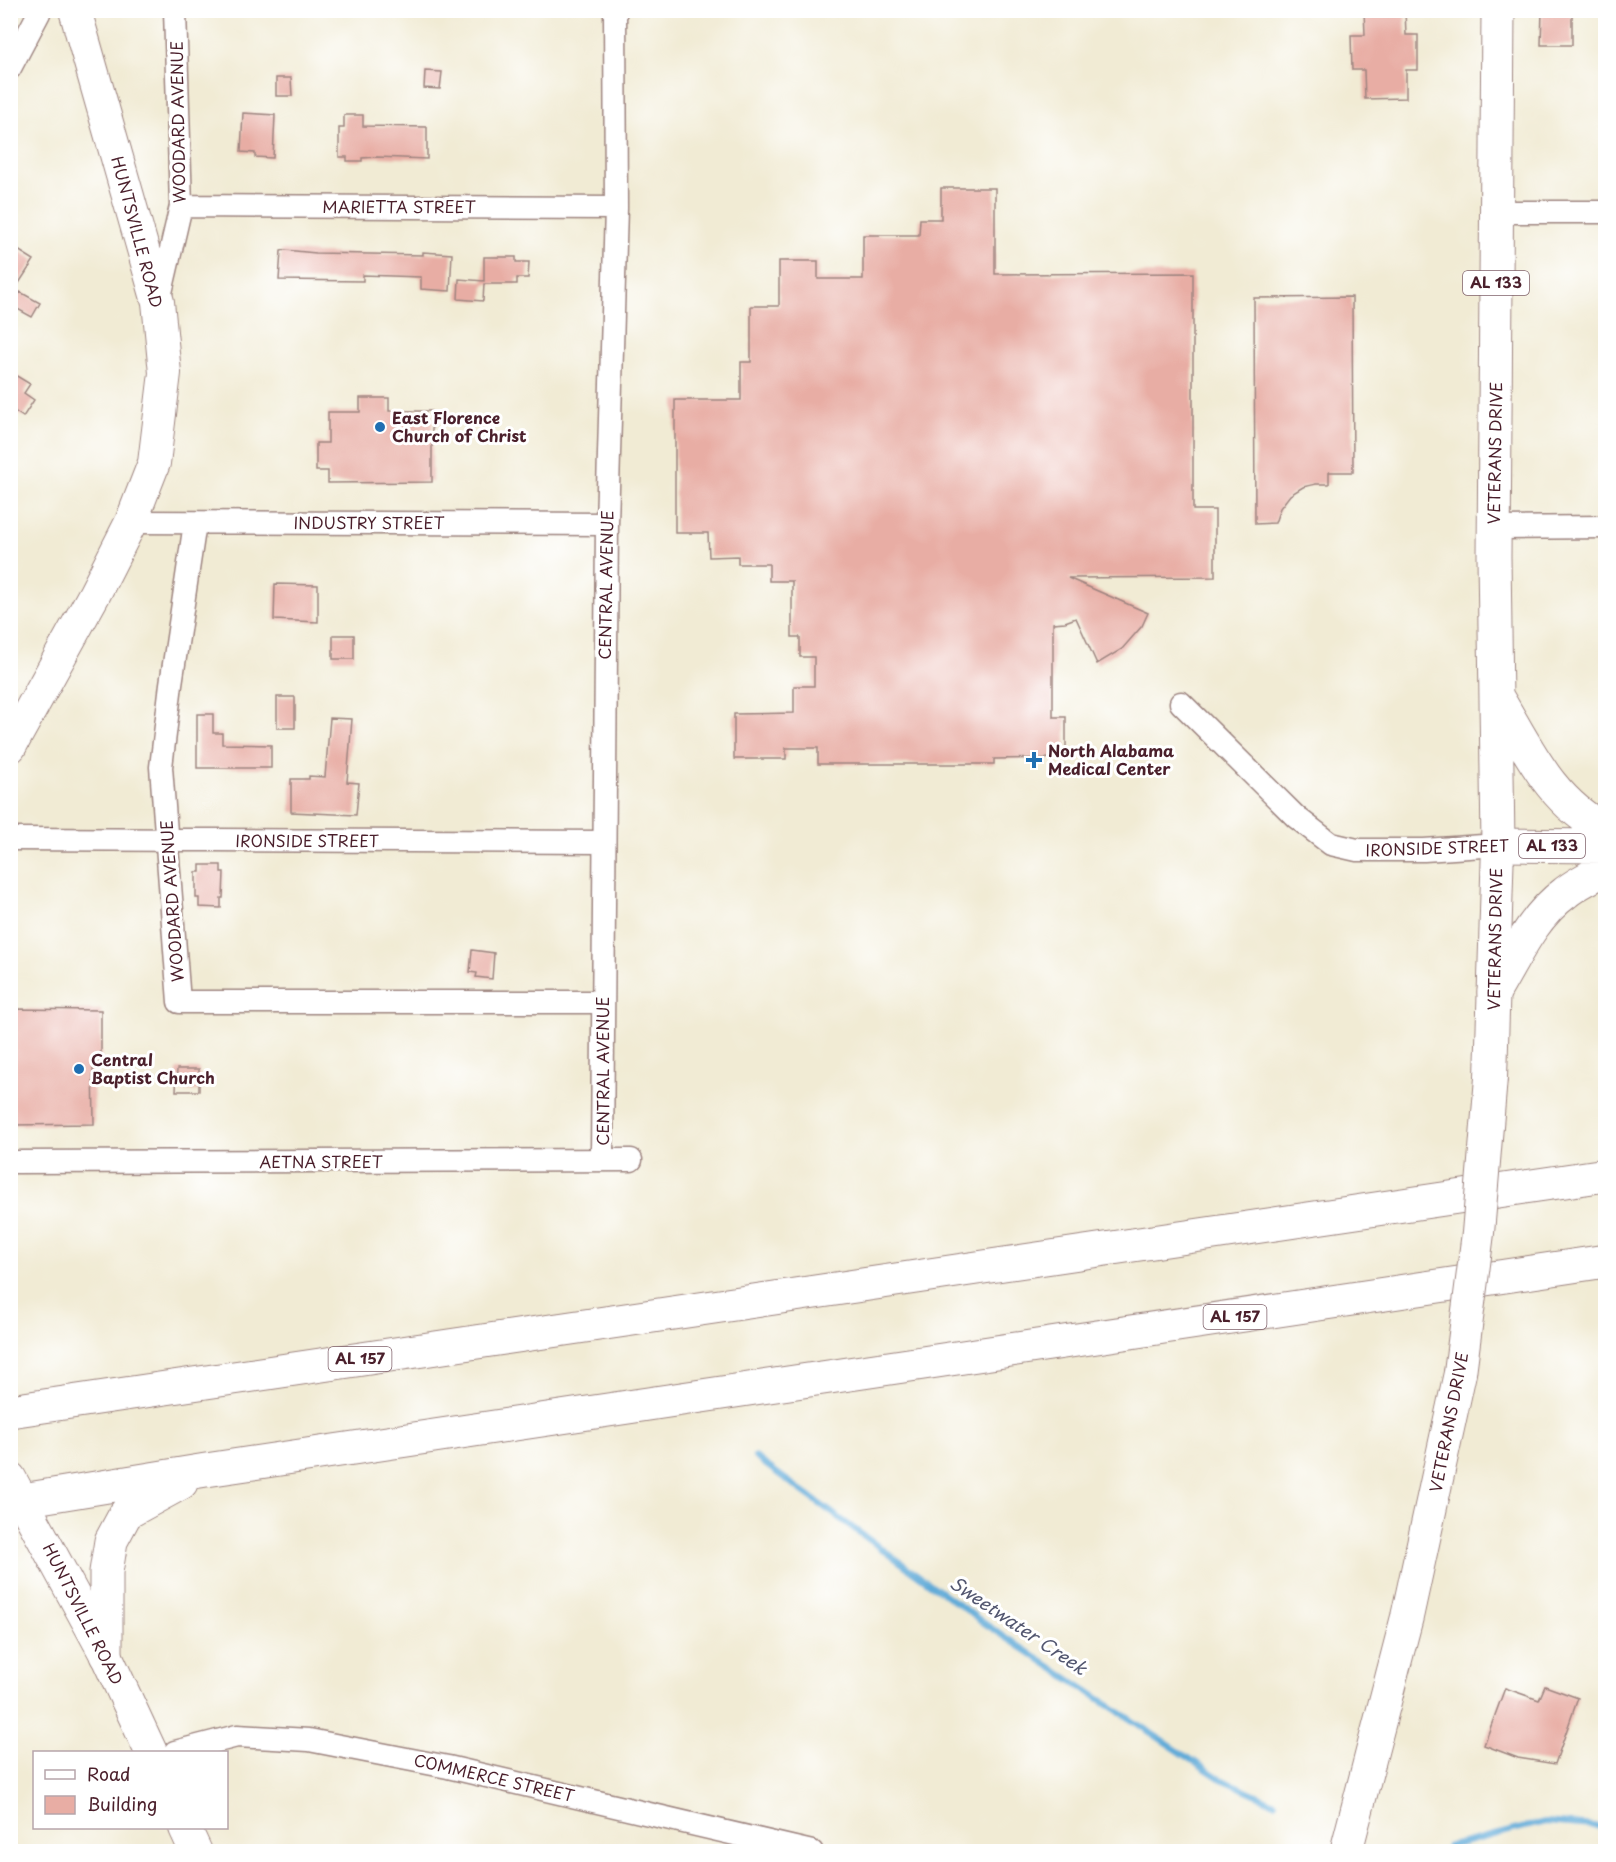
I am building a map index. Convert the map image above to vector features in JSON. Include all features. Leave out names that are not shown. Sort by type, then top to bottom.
[{"type":"main road","name":"HUNTSVILLE ROAD","points":[[10,747],[95,593],[131,522],[154,463],[165,373],[158,302],[75,10]]},
{"type":"main road","name":"VETERANS DRIVE","points":[[1346,1851],[1407,1617],[1460,1373],[1478,1233],[1491,1078],[1498,845],[1494,528],[1498,10]]},
{"type":"main road","points":[[1497,697],[1556,793],[1586,819],[1605,830]]},
{"type":"main road","name":"IRONSIDE STREET","points":[[1498,845],[1605,846]]},
{"type":"main road","points":[[1494,992],[1532,926],[1547,909],[1565,892],[1605,868]]},
{"type":"main road","name":"AL 157","points":[[10,1411],[1605,1175]]},
{"type":"main road","name":"AL 157","points":[[15,1493],[206,1470],[1605,1261]]},
{"type":"main road","points":[[106,1654],[106,1572],[111,1541],[126,1513],[206,1470]]},
{"type":"main road","name":"HUNTSVILLE ROAD","points":[[15,1493],[106,1654],[151,1751]]},
{"type":"main road","points":[[186,1829],[196,1851]]},
{"type":"street","name":"WOODARD AVENUE","points":[[158,302],[182,206],[175,10]]},
{"type":"street","name":"CENTRAL AVENUE","points":[[602,1160],[606,524],[616,208],[615,10]]},
{"type":"street","points":[[10,68],[40,11]]},
{"type":"street","name":"MARIETTA STREET","points":[[182,206],[616,208]]},
{"type":"street","points":[[1497,212],[1605,212]]},
{"type":"street","name":"INDUSTRY STREET","points":[[131,522],[606,524]]},
{"type":"street","name":"WOODARD AVENUE","points":[[195,523],[161,767],[179,1002],[603,1002]]},
{"type":"street","points":[[1494,528],[1605,527]]},
{"type":"street","name":"IRONSIDE STREET","points":[[1181,703],[1296,818],[1331,843],[1357,850],[1424,850],[1498,845]]},
{"type":"street","name":"IRONSIDE STREET","points":[[10,839],[604,842]]},
{"type":"street","name":"AETNA STREET","points":[[10,1162],[631,1160]]},
{"type":"street","name":"COMMERCE STREET","points":[[179,1751],[237,1736],[309,1740],[448,1767],[812,1851]]},
{"type":"building","points":[[1364,10],[1405,10],[1406,35],[1418,35],[1418,70],[1406,70],[1406,98],[1365,99],[1364,70],[1352,70],[1351,35],[1365,35]]},
{"type":"building","points":[[1542,10],[1572,10],[1572,45],[1541,45]]},
{"type":"building","points":[[425,71],[442,72],[440,89],[424,88]]},
{"type":"building","points":[[276,78],[291,78],[292,96],[276,96]]},
{"type":"building","points":[[243,113],[275,115],[273,158],[255,157],[255,153],[241,152]]},
{"type":"building","points":[[344,115],[363,115],[363,126],[427,127],[427,159],[377,157],[362,158],[362,161],[347,161],[347,157],[339,157],[339,128],[344,128]]},
{"type":"building","points":[[941,188],[995,188],[995,274],[1193,273],[1193,510],[1215,510],[1215,577],[1068,578],[1148,613],[1142,626],[1122,649],[1097,664],[1076,618],[1053,623],[1053,717],[1066,717],[1066,758],[994,759],[994,764],[818,764],[818,748],[786,748],[786,759],[734,759],[734,714],[794,713],[794,686],[814,686],[814,657],[800,657],[800,637],[792,637],[792,581],[769,581],[769,564],[738,564],[738,556],[709,557],[708,533],[675,533],[675,400],[741,400],[741,362],[751,362],[751,306],[779,306],[779,261],[818,261],[818,279],[863,279],[863,235],[919,235],[920,219],[941,219]]},
{"type":"building","points":[[10,245],[34,260],[10,297]]},
{"type":"building","points":[[281,251],[316,253],[452,254],[450,291],[421,289],[421,277],[363,275],[363,281],[279,280]]},
{"type":"building","points":[[484,257],[516,257],[516,262],[529,262],[528,278],[517,278],[517,284],[484,284],[483,301],[458,299],[459,279],[484,281]]},
{"type":"building","points":[[20,292],[40,303],[32,317],[12,306]]},
{"type":"building","points":[[1352,297],[1353,472],[1329,472],[1329,484],[1303,487],[1290,495],[1280,508],[1275,523],[1255,524],[1254,298]]},
{"type":"building","points":[[10,372],[30,384],[24,393],[34,400],[23,417],[13,410],[10,415]]},
{"type":"building","name":"East Florence Church of Christ","points":[[360,398],[389,398],[389,411],[432,411],[432,482],[328,483],[328,471],[316,471],[316,443],[328,443],[328,412],[360,412]]},
{"type":"building","points":[[275,584],[318,585],[318,622],[274,620]]},
{"type":"building","points":[[333,635],[354,635],[354,659],[333,659]]},
{"type":"building","points":[[277,697],[295,697],[295,728],[277,728]]},
{"type":"building","points":[[197,714],[213,714],[213,733],[222,733],[222,744],[271,745],[271,768],[197,768]]},
{"type":"building","points":[[330,718],[352,719],[347,782],[359,783],[356,815],[291,812],[291,779],[309,779],[309,776],[325,777]]},
{"type":"building","points":[[200,865],[221,865],[221,872],[224,872],[221,908],[199,907],[199,898],[196,898],[196,872],[200,872]]},
{"type":"building","points":[[472,950],[494,953],[492,979],[476,977],[477,973],[470,972]]},
{"type":"building","name":"Central Baptist Church","points":[[10,1009],[101,1010],[101,1063],[93,1063],[94,1124],[10,1125]]},
{"type":"building","points":[[177,1069],[199,1069],[199,1091],[176,1091]]},
{"type":"building","points":[[1545,1686],[1578,1698],[1555,1764],[1518,1758],[1484,1745],[1505,1688],[1539,1700]]},
{"type":"waterway","name":"Sweetwater Creek","points":[[755,1457],[987,1625],[1221,1779],[1275,1803]]},
{"type":"waterway","name":"Sweetwater Creek","points":[[1447,1847],[1545,1822],[1606,1827]]},
{"type":"place","name":"East Florence Church of Christ","points":[[380,427]]},
{"type":"place","name":"North Alabama Medical Center","points":[[1034,760]]},
{"type":"place","name":"Central Baptist Church","points":[[79,1069]]}]
